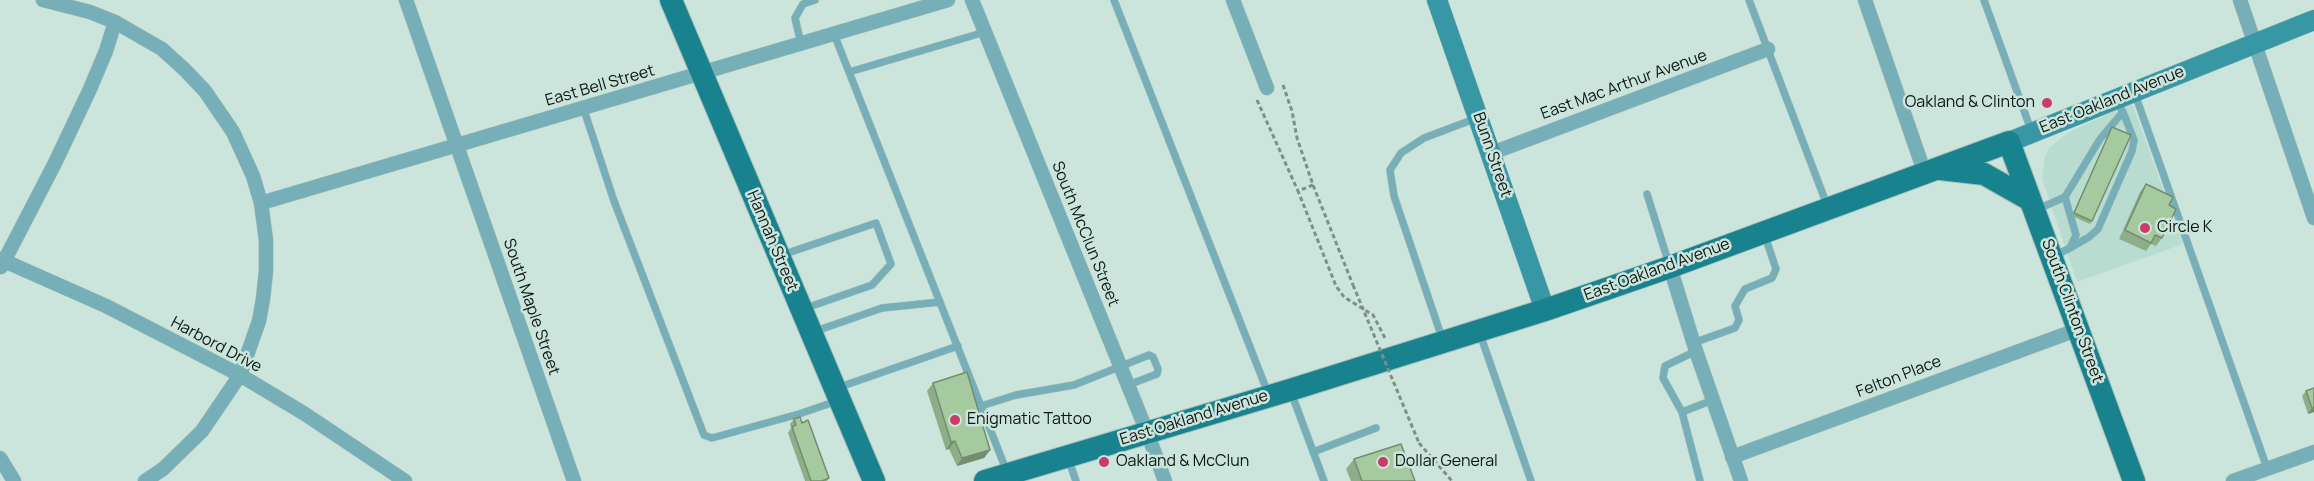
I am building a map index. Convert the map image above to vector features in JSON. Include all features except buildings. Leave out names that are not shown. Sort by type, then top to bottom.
[{"type":"main road","name":"Hannah Street","points":[[671,0],[874,481]]},
{"type":"main road","name":"East Oakland Avenue","points":[[986,481],[1545,310],[1670,267],[2009,142]]},
{"type":"main road","name":"South Clinton Street","points":[[2009,142],[2032,205],[2061,253],[2079,329],[2134,481]]},
{"type":"main road","points":[[1928,170],[1984,174],[2032,205]]},
{"type":"street","points":[[49,0],[115,22],[162,49],[205,91],[233,132],[253,176],[261,202],[266,240],[263,299],[256,331],[240,375],[202,431],[163,469],[145,481]]},
{"type":"street","name":"South Maple Street","points":[[406,0],[574,481]]},
{"type":"street","name":"East Bell Street","points":[[261,202],[948,0]]},
{"type":"street","name":"South McClun Street","points":[[972,0],[1147,432],[1161,480]]},
{"type":"street","points":[[1233,0],[1267,88]]},
{"type":"street","points":[[1865,0],[1928,170]]},
{"type":"street","points":[[2240,0],[2314,218]]},
{"type":"street","name":"Bunn Street","points":[[1440,1],[1545,310]]},
{"type":"street","name":"East Oakland Avenue","points":[[2009,142],[2124,100],[2255,42],[2314,20]]},
{"type":"street","points":[[1,263],[55,163],[90,89],[115,22]]},
{"type":"street","name":"East Mac Arthur Avenue","points":[[1492,153],[1768,49]]},
{"type":"street","name":"Harbord Drive","points":[[1,263],[106,306],[240,375],[405,481]]},
{"type":"street","points":[[1670,267],[1741,481]]},
{"type":"street","name":"Felton Place","points":[[1732,457],[2079,329]]},
{"type":"street","points":[[2233,481],[2314,452]]},
{"type":"street","points":[[0,458],[14,481]]},
{"type":"lane","points":[[801,44],[795,18],[803,4],[815,0]]},
{"type":"lane","points":[[1114,0],[1280,392],[1313,452],[1324,481]]},
{"type":"lane","points":[[1749,0],[1828,207]]},
{"type":"lane","points":[[1984,0],[2032,132]]},
{"type":"lane","points":[[849,72],[986,32]]},
{"type":"lane","points":[[834,34],[1008,474]]},
{"type":"lane","points":[[2032,205],[2065,197],[2124,100]]},
{"type":"lane","points":[[2061,253],[2089,237],[2098,229],[2132,151],[2134,140],[2124,100]]},
{"type":"lane","points":[[2124,100],[2267,468]]},
{"type":"lane","points":[[583,108],[620,217],[704,435],[712,438],[799,414],[837,395],[958,346]]},
{"type":"lane","points":[[1443,342],[1394,196],[1390,170],[1401,153],[1424,138],[1479,117]]},
{"type":"lane","points":[[1647,194],[1670,267]]},
{"type":"lane","points":[[2061,253],[2076,235],[2065,197]]},
{"type":"lane","points":[[778,256],[876,223],[891,264],[872,285],[801,310]]},
{"type":"lane","points":[[1700,481],[1682,412],[1663,378],[1665,366],[1695,347],[1735,328],[1739,320],[1735,306],[1745,290],[1772,278],[1775,274],[1776,269],[1764,231]]},
{"type":"lane","points":[[811,333],[882,308],[940,302]]},
{"type":"lane","points":[[1479,331],[1531,481]]},
{"type":"lane","points":[[981,406],[1016,395],[1074,385],[1151,355],[1158,369],[1157,374],[1128,385]]},
{"type":"lane","points":[[1682,412],[1713,400]]},
{"type":"lane","points":[[1313,452],[1376,428]]},
{"type":"lane","points":[[1067,456],[1076,481]]},
{"type":"path","points":[[1385,338],[1373,315],[1344,297],[1336,286],[1298,191],[1254,93],[1281,82],[1292,111],[1297,138],[1312,185],[1353,285],[1419,443],[1452,481]]},
{"type":"path","points":[[1298,191],[1312,185]]},
{"type":"shaded area","points":[[2132,103],[2183,244],[2077,282],[2042,179],[2045,156],[2049,148],[2069,132]]},
{"type":"place","name":"Oakland & Clinton","points":[[2047,103]]},
{"type":"place","name":"Circle K","points":[[2145,228]]},
{"type":"place","name":"Enigmatic Tattoo","points":[[955,420]]},
{"type":"place","name":"Oakland & McClun","points":[[1104,462]]},
{"type":"place","name":"Dollar General","points":[[1383,462]]}]
